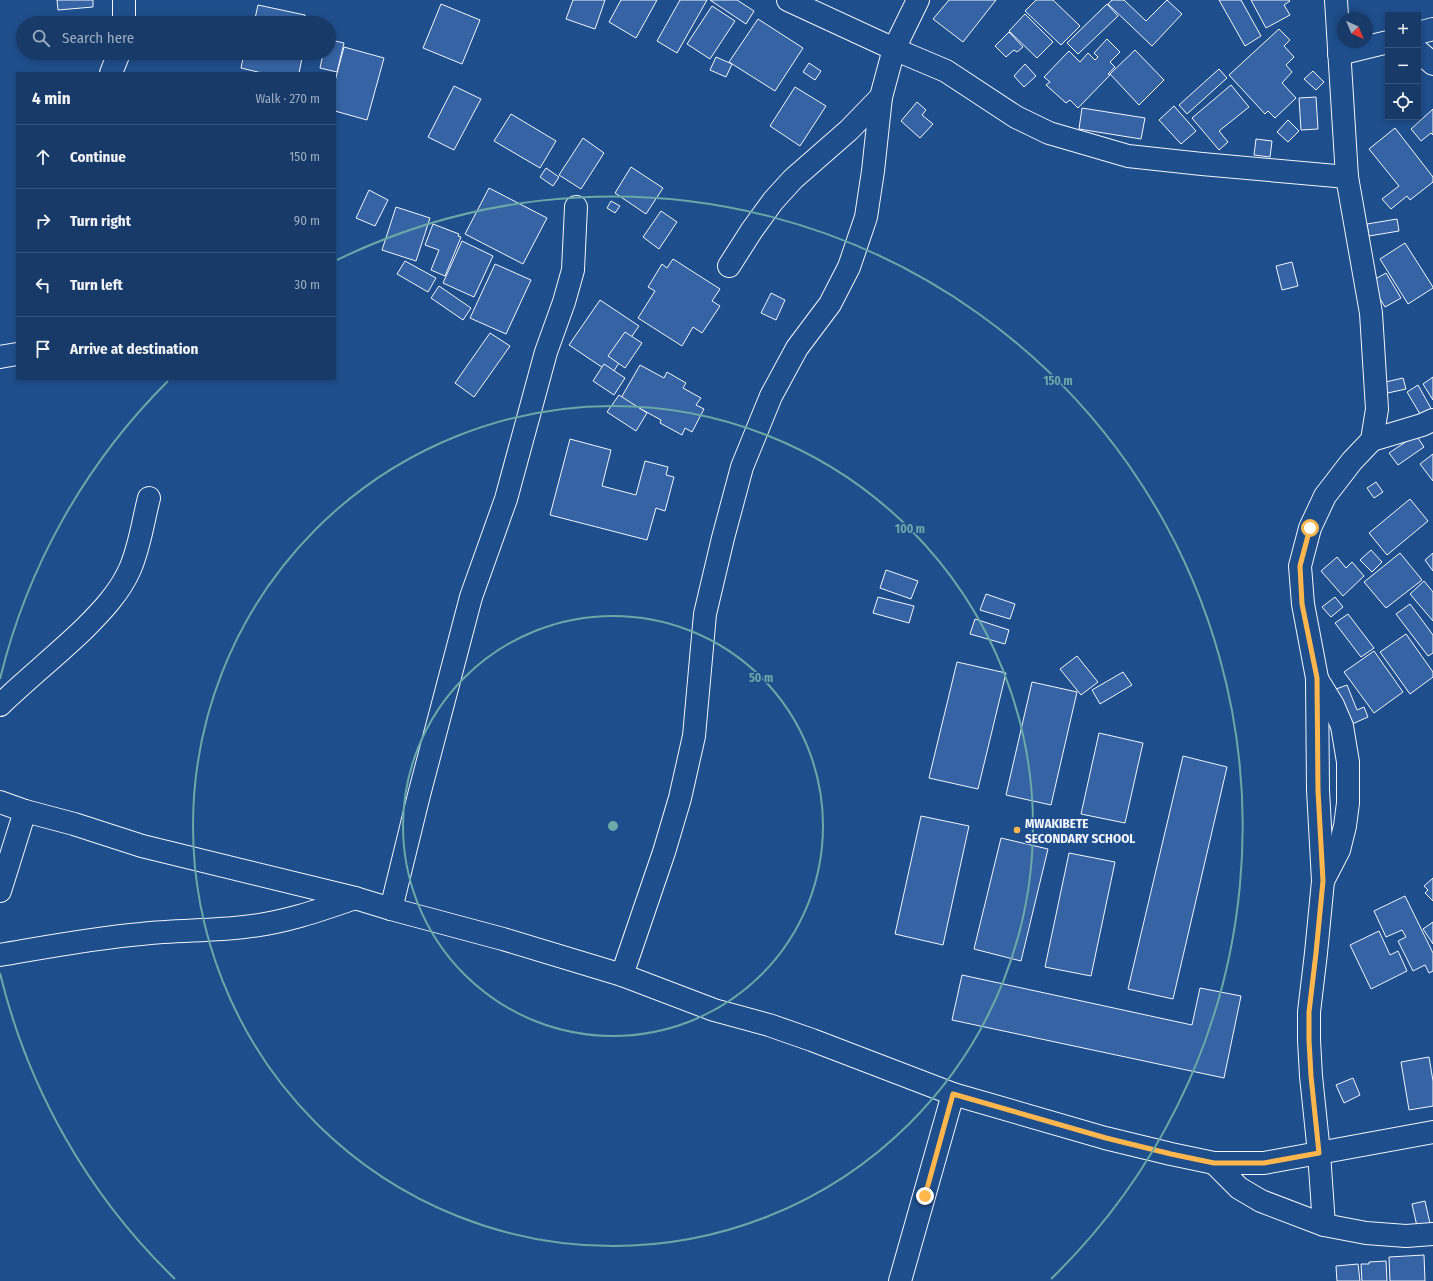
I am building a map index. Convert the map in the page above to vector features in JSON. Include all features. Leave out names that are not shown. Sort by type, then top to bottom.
[{"type":"street","points":[[124,0],[124,16]]},
{"type":"street","points":[[788,0],[894,50],[946,71],[1016,117],[1049,134],[1128,156],[1202,164],[1347,176]]},
{"type":"street","points":[[622,975],[664,852],[680,798],[694,736],[705,614],[742,467],[771,396],[797,348],[830,304],[849,267],[866,217],[873,171],[881,97],[894,50],[918,0]]},
{"type":"street","points":[[1336,0],[1347,176],[1371,313],[1377,409],[1372,440]]},
{"type":"street","points":[[1421,32],[1433,29]]},
{"type":"street","points":[[1339,54],[1385,43]]},
{"type":"street","points":[[1421,54],[1433,64]]},
{"type":"street","points":[[111,72],[116,60]]},
{"type":"street","points":[[729,266],[773,201],[793,179],[849,130],[881,97]]},
{"type":"street","points":[[391,910],[419,795],[471,597],[506,499],[546,352],[564,302],[573,270],[576,207]]},
{"type":"street","points":[[0,357],[16,354]]},
{"type":"street","points":[[1324,1225],[1309,1040],[1309,1012],[1323,881],[1318,790],[1317,678],[1302,604],[1300,566],[1310,528],[1325,496],[1352,461],[1372,440],[1422,425],[1433,420]]},
{"type":"street","points":[[0,705],[59,653],[98,614],[120,589],[130,568],[149,498]]},
{"type":"street","points":[[1317,678],[1333,705],[1342,726],[1348,762],[1348,804],[1345,826],[1339,850],[1323,881]]},
{"type":"street","points":[[0,802],[142,846],[355,898],[391,910],[503,939],[622,975],[714,1010],[769,1025],[953,1094],[1106,1138],[1171,1154],[1214,1163],[1264,1163],[1433,1132]]},
{"type":"street","points":[[0,891],[25,811]]},
{"type":"street","points":[[0,955],[140,934],[245,927],[314,913],[355,898]]},
{"type":"street","points":[[900,1281],[953,1094]]},
{"type":"street","points":[[1214,1163],[1239,1188],[1261,1201],[1324,1225],[1366,1233],[1406,1236],[1433,1234]]},
{"type":"building","points":[[57,0],[93,0],[93,7],[58,10]]},
{"type":"building","points":[[573,0],[605,0],[595,29],[566,19]]},
{"type":"building","points":[[621,0],[657,0],[636,38],[609,22]]},
{"type":"building","points":[[680,0],[707,0],[677,53],[657,41]]},
{"type":"building","points":[[710,0],[737,0],[754,11],[746,24]]},
{"type":"building","points":[[949,0],[996,0],[963,42],[933,19]]},
{"type":"building","points":[[1036,0],[1053,0],[1080,26],[1061,45],[1025,11]]},
{"type":"building","points":[[1112,0],[1124,0],[1146,21],[1167,0],[1182,14],[1152,46],[1108,4]]},
{"type":"building","points":[[1219,0],[1241,0],[1261,36],[1245,46]]},
{"type":"building","points":[[1251,0],[1289,0],[1290,1],[1284,5],[1290,15],[1266,28]]},
{"type":"building","points":[[441,4],[480,20],[462,64],[423,48]]},
{"type":"building","points":[[1107,4],[1118,16],[1078,54],[1067,43]]},
{"type":"building","points":[[258,5],[305,15],[305,16],[256,16]]},
{"type":"building","points":[[712,6],[735,21],[710,59],[687,44]]},
{"type":"building","points":[[1025,14],[1053,42],[1037,58],[1009,31]]},
{"type":"building","points":[[758,19],[803,48],[775,91],[729,62]]},
{"type":"building","points":[[1279,29],[1290,40],[1284,46],[1294,57],[1286,65],[1292,72],[1282,83],[1296,98],[1275,118],[1268,111],[1265,114],[1229,75]]},
{"type":"building","points":[[1009,32],[1023,47],[1017,52],[1014,50],[1006,57],[995,46]]},
{"type":"building","points":[[1107,39],[1120,52],[1110,62],[1115,67],[1108,74],[1110,75],[1078,108],[1070,100],[1066,103],[1046,85],[1050,82],[1044,77],[1069,51],[1080,62],[1088,53],[1095,60],[1098,57],[1094,53]]},
{"type":"building","points":[[336,41],[344,43],[337,72],[320,68],[322,60],[336,60]]},
{"type":"building","points":[[344,47],[384,58],[367,120],[336,111],[336,77]]},
{"type":"building","points":[[1135,50],[1164,80],[1139,105],[1110,74]]},
{"type":"building","points":[[716,57],[732,64],[726,77],[710,70]]},
{"type":"building","points":[[243,60],[302,60],[299,72],[258,72],[241,68]]},
{"type":"building","points":[[809,63],[821,71],[815,80],[803,72]]},
{"type":"building","points":[[1025,64],[1036,76],[1024,87],[1014,76]]},
{"type":"building","points":[[1219,69],[1227,78],[1187,114],[1179,105]]},
{"type":"building","points":[[1313,71],[1324,82],[1316,90],[1304,79]]},
{"type":"building","points":[[1231,85],[1249,107],[1219,131],[1228,142],[1219,150],[1192,118]]},
{"type":"building","points":[[454,86],[481,99],[454,150],[428,137]]},
{"type":"building","points":[[795,87],[826,106],[800,146],[770,126]]},
{"type":"building","points":[[1316,97],[1318,129],[1301,130],[1299,98]]},
{"type":"building","points":[[917,102],[926,110],[922,115],[933,124],[920,138],[901,121]]},
{"type":"building","points":[[1174,106],[1196,131],[1181,144],[1159,120]]},
{"type":"building","points":[[1082,108],[1145,118],[1141,139],[1079,129]]},
{"type":"building","points":[[1433,109],[1433,135],[1431,133],[1421,141],[1411,129]]},
{"type":"building","points":[[511,114],[556,141],[540,168],[494,141]]},
{"type":"building","points":[[1288,120],[1299,131],[1288,142],[1277,132]]},
{"type":"building","points":[[1395,128],[1433,177],[1433,182],[1410,200],[1407,196],[1391,209],[1382,199],[1399,186],[1369,149]]},
{"type":"building","points":[[583,138],[604,153],[581,189],[559,175]]},
{"type":"building","points":[[1256,139],[1272,141],[1270,157],[1254,155]]},
{"type":"building","points":[[631,167],[663,188],[646,214],[615,193]]},
{"type":"building","points":[[546,168],[559,177],[553,186],[540,177]]},
{"type":"building","points":[[489,188],[547,218],[523,264],[465,234]]},
{"type":"building","points":[[369,190],[388,200],[375,226],[356,218]]},
{"type":"building","points":[[611,201],[620,206],[615,213],[607,208]]},
{"type":"building","points":[[396,207],[430,218],[416,261],[382,250]]},
{"type":"building","points":[[661,211],[677,222],[659,249],[643,237]]},
{"type":"building","points":[[1397,219],[1399,231],[1369,236],[1367,224]]},
{"type":"building","points":[[433,224],[459,234],[458,236],[461,237],[445,276],[431,270],[439,250],[425,245]]},
{"type":"building","points":[[462,241],[493,256],[474,297],[443,283]]},
{"type":"building","points":[[1405,243],[1433,287],[1408,304],[1380,259]]},
{"type":"building","points":[[673,259],[720,289],[712,301],[720,306],[702,333],[693,327],[682,346],[638,318],[655,291],[648,287],[662,264],[667,268]]},
{"type":"building","points":[[405,261],[436,278],[428,292],[397,274]]},
{"type":"building","points":[[1292,262],[1298,286],[1282,290],[1276,266]]},
{"type":"building","points":[[495,264],[531,280],[506,334],[470,318]]},
{"type":"building","points":[[1386,273],[1401,298],[1385,307],[1370,282]]},
{"type":"building","points":[[439,286],[471,308],[463,320],[431,298]]},
{"type":"building","points":[[771,293],[785,300],[776,320],[761,313]]},
{"type":"building","points":[[600,300],[639,326],[616,359],[620,361],[612,374],[569,345]]},
{"type":"building","points":[[625,332],[642,343],[625,368],[608,356]]},
{"type":"building","points":[[490,333],[510,346],[474,397],[455,383]]},
{"type":"building","points":[[604,364],[625,378],[614,395],[593,381]]},
{"type":"building","points":[[640,365],[664,378],[667,372],[686,383],[683,388],[701,398],[696,405],[704,409],[692,432],[685,428],[682,435],[660,423],[661,420],[621,398]]},
{"type":"building","points":[[1433,377],[1433,400],[1423,384]]},
{"type":"building","points":[[1403,378],[1406,389],[1383,394],[1381,383]]},
{"type":"building","points":[[1418,385],[1433,412],[1423,419],[1407,392]]},
{"type":"building","points":[[619,395],[647,413],[636,431],[607,412]]},
{"type":"building","points":[[1416,435],[1424,447],[1398,465],[1389,453]]},
{"type":"building","points":[[570,439],[611,450],[602,486],[636,495],[645,461],[668,467],[666,475],[674,477],[665,511],[656,508],[647,540],[550,515]]},
{"type":"building","points":[[1433,454],[1433,481],[1420,464]]},
{"type":"building","points":[[1376,482],[1383,492],[1374,498],[1367,488]]},
{"type":"building","points":[[1410,499],[1428,521],[1387,555],[1369,533]]},
{"type":"building","points":[[1371,550],[1382,562],[1372,572],[1360,560]]},
{"type":"building","points":[[1400,553],[1422,580],[1386,608],[1364,582]]},
{"type":"building","points":[[1433,553],[1433,571],[1425,560]]},
{"type":"building","points":[[1337,557],[1346,568],[1352,562],[1364,576],[1343,596],[1321,571]]},
{"type":"building","points":[[886,570],[918,581],[911,599],[880,588]]},
{"type":"building","points":[[1424,581],[1433,592],[1433,621],[1410,594]]},
{"type":"building","points":[[986,594],[1015,604],[1010,619],[980,610]]},
{"type":"building","points":[[878,597],[914,606],[909,623],[873,613]]},
{"type":"building","points":[[1335,597],[1343,607],[1331,617],[1322,607]]},
{"type":"building","points":[[1410,604],[1433,635],[1433,653],[1428,656],[1396,614]]},
{"type":"building","points":[[1348,614],[1374,648],[1361,657],[1335,623]]},
{"type":"building","points":[[975,619],[1009,630],[1005,644],[970,634]]},
{"type":"building","points":[[1406,634],[1433,672],[1433,677],[1410,694],[1380,652]]},
{"type":"building","points":[[1374,651],[1403,692],[1374,713],[1344,672]]},
{"type":"building","points":[[1077,656],[1098,682],[1081,695],[1060,669]]},
{"type":"building","points":[[957,662],[1006,673],[978,789],[929,778]]},
{"type":"building","points":[[1123,672],[1132,685],[1100,704],[1092,690]]},
{"type":"building","points":[[1032,682],[1077,692],[1051,805],[1006,795]]},
{"type":"building","points":[[1347,685],[1357,710],[1364,707],[1368,717],[1350,725],[1336,689]]},
{"type":"building","points":[[1099,733],[1143,743],[1125,823],[1081,814]]},
{"type":"building","points":[[1183,756],[1227,767],[1173,999],[1128,989]]},
{"type":"building","points":[[921,816],[969,826],[943,945],[895,934]]},
{"type":"building","points":[[1001,838],[1048,849],[1021,961],[974,949]]},
{"type":"building","points":[[1069,853],[1115,862],[1091,976],[1045,967]]},
{"type":"building","points":[[1433,878],[1433,901],[1425,893],[1428,890],[1424,886]]},
{"type":"building","points":[[1405,896],[1433,953],[1433,971],[1429,973],[1425,965],[1413,971],[1398,941],[1406,937],[1402,930],[1386,937],[1374,911]]},
{"type":"building","points":[[1433,922],[1433,944],[1423,929]]},
{"type":"building","points":[[1379,931],[1390,955],[1398,951],[1407,971],[1371,989],[1350,945]]},
{"type":"building","points":[[962,975],[1192,1025],[1200,988],[1241,996],[1224,1078],[952,1020]]},
{"type":"building","points":[[1429,1057],[1433,1081],[1433,1106],[1409,1110],[1401,1062]]},
{"type":"building","points":[[1353,1078],[1360,1095],[1344,1103],[1336,1085]]},
{"type":"building","points":[[1425,1201],[1431,1228],[1418,1231],[1412,1204]]},
{"type":"building","points":[[1424,1255],[1425,1281],[1390,1281],[1389,1257]]},
{"type":"building","points":[[1386,1261],[1387,1281],[1362,1281],[1361,1264]]},
{"type":"building","points":[[1358,1264],[1360,1281],[1337,1281],[1336,1266]]},
{"type":"place","name":"MWAKIBETE SECONDARY SCHOOL","points":[[1017,830]]},
{"type":"route","points":[[925,1196],[953,1094],[1106,1138],[1214,1163],[1264,1163],[1319,1153],[1309,1040],[1309,1012],[1323,881],[1318,790],[1317,678],[1302,604],[1300,566],[1310,528]]}]
